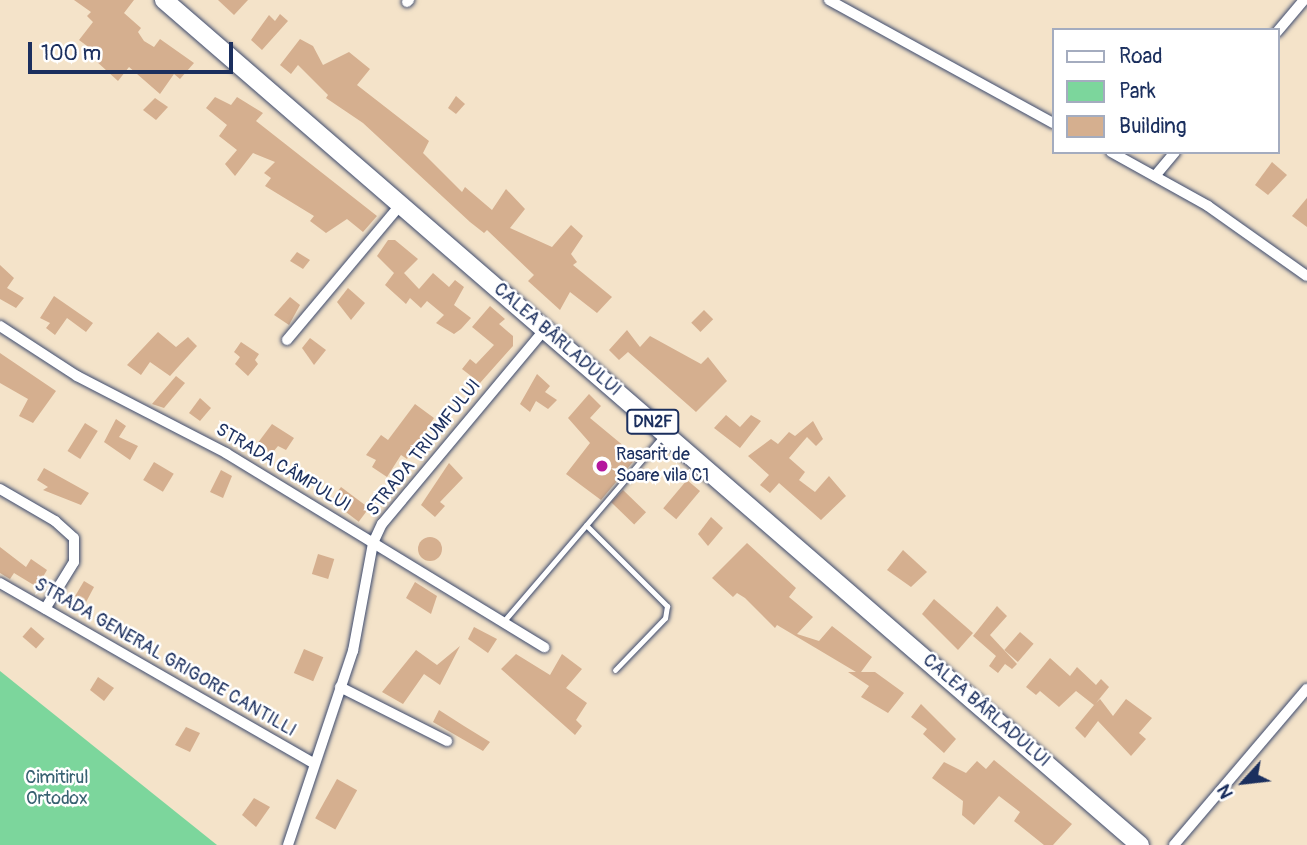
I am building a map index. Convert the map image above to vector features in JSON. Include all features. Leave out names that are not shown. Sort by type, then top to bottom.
[{"type":"main road","name":"CALEA BÂRLADULUI","points":[[164,0],[1140,845]]},
{"type":"street","points":[[829,0],[1052,122]]},
{"type":"street","points":[[1279,30],[1304,0]]},
{"type":"street","points":[[1115,154],[1208,206],[1307,275]]},
{"type":"street","points":[[1155,176],[1173,154]]},
{"type":"street","points":[[287,340],[401,204]]},
{"type":"street","name":"STRADA CÂMPULUI","points":[[0,326],[77,376],[226,453],[544,647]]},
{"type":"street","name":"STRADA TRIUMFULUI","points":[[288,845],[313,763],[353,651],[373,543],[393,509],[545,328]]},
{"type":"street","points":[[0,489],[55,521],[74,538],[74,562],[45,609]]},
{"type":"street","name":"STRADA GENERAL GRIGORE CANTILLI","points":[[0,583],[313,763]]},
{"type":"street","points":[[340,687],[447,741]]},
{"type":"street","points":[[1174,845],[1307,689]]},
{"type":"lane","points":[[503,622],[665,433]]},
{"type":"lane","points":[[586,525],[667,606],[665,618],[615,670]]},
{"type":"green space","name":"Cimitirul Ortodox","points":[[0,671],[217,845],[0,845]]},
{"type":"building","points":[[74,0],[134,0],[124,13],[141,28],[138,32],[144,41],[154,47],[160,39],[194,63],[180,79],[174,74],[160,94],[129,67],[118,81],[96,61],[102,57],[79,40],[93,22],[87,16],[91,12]]},
{"type":"building","points":[[218,0],[248,0],[234,15]]},
{"type":"building","points":[[280,14],[288,21],[262,50],[251,40],[269,15],[275,21]]},
{"type":"building","points":[[300,39],[313,46],[323,65],[349,52],[370,69],[357,85],[429,141],[423,153],[462,192],[465,187],[492,210],[506,189],[525,209],[510,228],[552,247],[571,225],[583,236],[571,254],[577,262],[573,265],[612,297],[597,313],[570,292],[560,310],[528,281],[534,275],[487,230],[484,233],[470,222],[363,123],[326,98],[328,95],[298,65],[291,74],[280,65]]},
{"type":"building","points":[[456,96],[465,104],[456,114],[448,108]]},
{"type":"building","points":[[215,97],[231,105],[237,97],[263,113],[256,121],[377,216],[363,232],[347,219],[326,233],[310,221],[314,216],[265,186],[271,178],[264,173],[275,162],[253,153],[235,176],[225,164],[237,150],[219,136],[227,125],[206,108]]},
{"type":"building","points":[[155,98],[168,107],[156,120],[143,110]]},
{"type":"building","points":[[1272,162],[1287,175],[1268,195],[1255,185]]},
{"type":"building","points":[[1307,198],[1307,227],[1292,216]]},
{"type":"building","points":[[388,240],[395,240],[418,259],[404,273],[419,289],[433,273],[449,287],[455,280],[464,287],[454,305],[471,318],[461,329],[454,334],[436,323],[444,315],[427,301],[421,308],[410,298],[406,304],[385,285],[394,273],[377,256]]},
{"type":"building","points":[[297,252],[310,260],[303,269],[290,261]]},
{"type":"building","points":[[0,265],[14,278],[7,288],[24,298],[16,308],[0,299]]},
{"type":"building","points":[[348,288],[365,303],[351,320],[337,302]]},
{"type":"building","points":[[54,296],[93,323],[86,332],[67,318],[55,335],[46,328],[50,323],[40,318]]},
{"type":"building","points":[[290,297],[300,305],[289,325],[274,315]]},
{"type":"building","points":[[490,306],[505,319],[499,324],[513,336],[513,346],[480,383],[462,369],[470,359],[476,364],[494,345],[472,327]]},
{"type":"building","points":[[704,310],[713,319],[700,332],[691,323]]},
{"type":"building","points":[[627,330],[640,347],[650,336],[701,364],[708,357],[727,381],[696,412],[628,352],[619,360],[609,350]]},
{"type":"building","points":[[158,332],[176,347],[188,337],[197,346],[170,376],[150,362],[141,375],[127,365]]},
{"type":"building","points":[[310,338],[326,350],[314,365],[302,348]]},
{"type":"building","points":[[241,342],[259,354],[255,360],[258,364],[248,376],[235,364],[240,357],[234,352]]},
{"type":"building","points":[[0,353],[56,391],[33,423],[19,416],[28,399],[0,383]]},
{"type":"building","points":[[537,374],[550,386],[545,392],[557,400],[548,409],[536,401],[530,412],[520,404]]},
{"type":"building","points":[[176,376],[185,383],[164,408],[152,404]]},
{"type":"building","name":"Rasarit de Soare vila C1","points":[[589,394],[601,406],[590,418],[637,457],[601,500],[566,474],[590,443],[568,418]]},
{"type":"building","points":[[200,398],[211,408],[200,421],[189,413]]},
{"type":"building","points":[[415,404],[434,418],[407,459],[401,455],[387,477],[372,467],[376,460],[366,455],[381,435],[388,440]]},
{"type":"building","points":[[726,415],[740,427],[751,415],[761,421],[740,448],[714,428]]},
{"type":"building","points":[[116,419],[126,426],[119,437],[138,446],[130,460],[104,442]]},
{"type":"building","points":[[813,421],[823,439],[816,446],[807,437],[789,458],[805,472],[799,480],[815,492],[829,476],[846,496],[821,520],[779,483],[770,493],[760,485],[769,475],[748,456],[771,439],[778,444],[789,432],[795,436]]},
{"type":"building","points":[[85,423],[98,431],[80,459],[68,451]]},
{"type":"building","points":[[272,424],[294,438],[286,450],[278,446],[268,458],[254,448]]},
{"type":"building","points":[[154,462],[174,474],[163,492],[143,480]]},
{"type":"building","points":[[449,463],[463,478],[440,502],[445,506],[435,517],[421,505]]},
{"type":"building","points":[[44,468],[89,493],[81,505],[43,490],[48,487],[37,480]]},
{"type":"building","points":[[221,470],[232,476],[223,498],[210,492]]},
{"type":"building","points":[[687,480],[700,491],[676,519],[663,508]]},
{"type":"building","points":[[341,487],[369,508],[359,522],[331,501]]},
{"type":"building","points":[[623,490],[646,512],[634,524],[611,502]]},
{"type":"building","points":[[711,517],[723,528],[708,546],[698,534]]},
{"type":"building","points":[[430,537],[441,544],[442,549],[435,560],[430,561],[419,554],[418,549],[425,538]]},
{"type":"building","points":[[747,543],[796,588],[789,597],[813,617],[797,634],[819,641],[832,626],[872,657],[861,672],[875,672],[904,693],[888,713],[861,697],[869,686],[848,672],[856,672],[777,625],[775,628],[745,598],[737,593],[733,597],[712,578]]},
{"type":"building","points":[[0,547],[26,567],[31,559],[47,570],[37,587],[14,573],[10,579],[0,573]]},
{"type":"building","points":[[903,550],[927,572],[911,587],[887,570]]},
{"type":"building","points":[[318,554],[334,559],[328,579],[312,574]]},
{"type":"building","points":[[84,581],[94,587],[84,606],[68,608]]},
{"type":"building","points":[[415,582],[437,596],[431,614],[406,598]]},
{"type":"building","points":[[934,599],[973,633],[958,650],[922,614]]},
{"type":"building","points":[[997,606],[1007,616],[990,635],[1017,664],[1012,669],[1005,664],[998,673],[989,666],[996,656],[973,636]]},
{"type":"building","points":[[31,627],[45,639],[36,649],[22,637]]},
{"type":"building","points":[[474,627],[497,639],[488,653],[468,639]]},
{"type":"building","points":[[1020,632],[1034,644],[1018,662],[1004,650]]},
{"type":"building","points":[[460,646],[440,685],[424,674],[403,704],[382,692],[416,650],[437,665]]},
{"type":"building","points":[[304,649],[323,657],[313,681],[294,673]]},
{"type":"building","points":[[516,654],[550,675],[562,654],[582,669],[566,688],[587,703],[576,720],[582,726],[575,735],[501,669]]},
{"type":"building","points":[[1050,658],[1070,676],[1077,667],[1096,685],[1101,679],[1109,687],[1096,703],[1100,699],[1113,716],[1126,699],[1152,718],[1139,733],[1146,739],[1131,756],[1098,721],[1085,738],[1075,728],[1094,705],[1076,691],[1059,707],[1040,691],[1036,695],[1026,687]]},
{"type":"building","points":[[98,677],[114,688],[104,701],[90,690]]},
{"type":"building","points":[[921,704],[956,739],[944,753],[923,734],[927,729],[911,717]]},
{"type":"building","points":[[439,710],[490,742],[483,751],[433,722]]},
{"type":"building","points":[[186,727],[200,733],[190,752],[175,745]]},
{"type":"building","points":[[994,760],[1072,824],[1053,845],[1044,845],[1014,821],[1020,812],[999,796],[974,825],[962,815],[963,801],[932,778],[944,762],[966,773],[977,761],[986,769]]},
{"type":"building","points":[[337,779],[357,790],[335,830],[315,818]]},
{"type":"building","points":[[254,798],[270,807],[256,827],[242,815]]},
{"type":"place","name":"Rasarit de Soare vila C1","points":[[602,466]]}]
